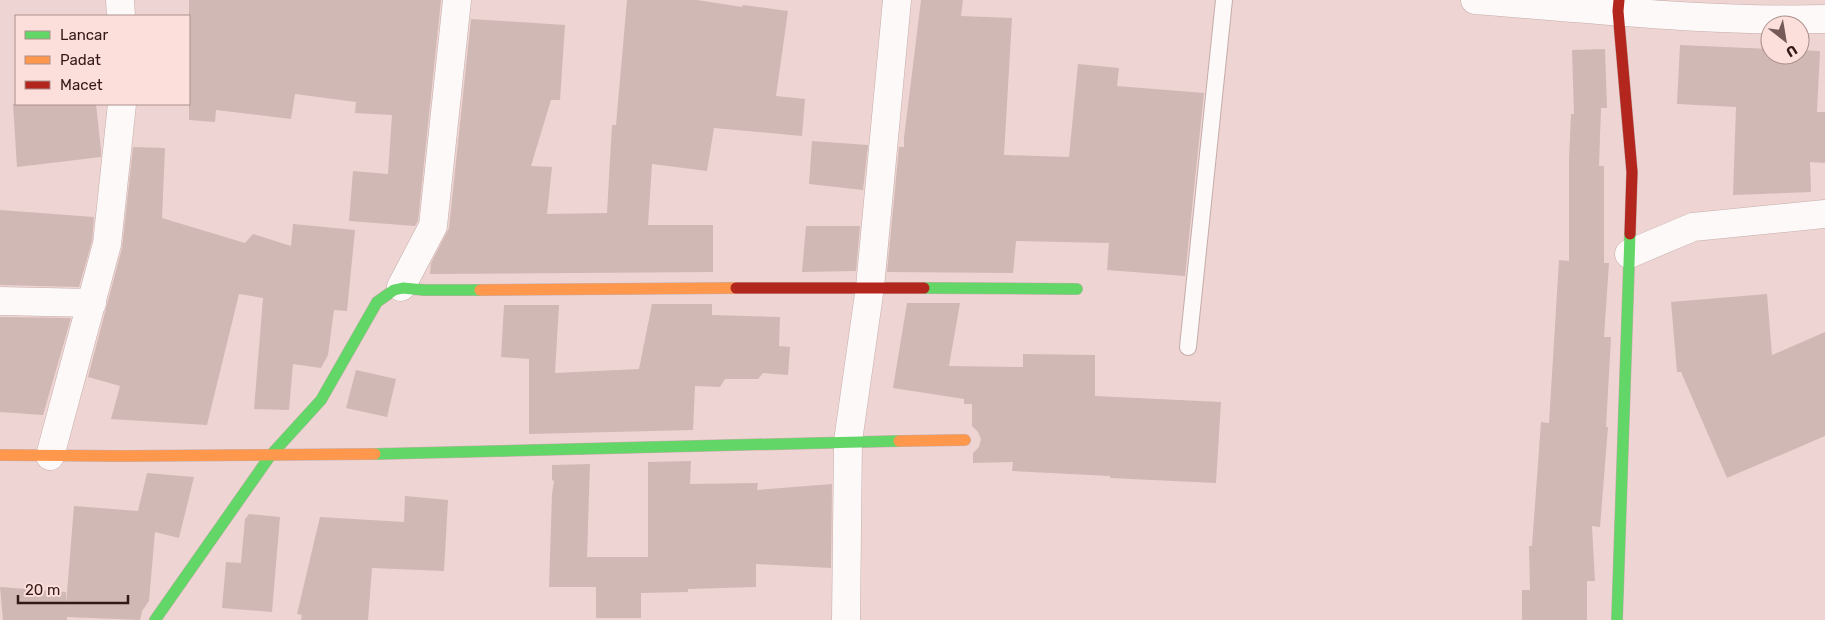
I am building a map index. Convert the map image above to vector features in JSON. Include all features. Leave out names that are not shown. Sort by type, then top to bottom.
[{"type":"street","points":[[120,0],[121,15]]},
{"type":"street","points":[[401,287],[433,226],[458,0]]},
{"type":"street","points":[[846,620],[848,441],[870,287],[897,0]]},
{"type":"street","points":[[1475,0],[1618,6],[1771,20],[1825,19]]},
{"type":"street","points":[[1617,620],[1632,172],[1618,6]]},
{"type":"street","points":[[50,456],[92,303],[106,244],[122,105]]},
{"type":"street","points":[[1629,254],[1693,227],[1825,214]]},
{"type":"street","points":[[155,620],[270,456],[321,400],[377,302],[390,292],[401,287],[424,290],[870,287],[1077,289]]},
{"type":"street","points":[[0,301],[92,303]]},
{"type":"street","points":[[0,456],[270,456],[848,441],[965,440]]},
{"type":"lane","points":[[1188,347],[1224,0]]},
{"type":"building","points":[[189,0],[441,0],[418,221],[415,226],[349,221],[353,171],[388,174],[392,115],[355,113],[356,102],[295,94],[291,119],[216,110],[215,122],[189,120]]},
{"type":"building","points":[[627,0],[697,0],[742,7],[743,5],[788,11],[776,96],[805,99],[802,136],[714,128],[707,171],[652,164],[648,225],[713,225],[713,272],[430,274],[431,263],[449,228],[471,19],[565,25],[560,100],[551,100],[531,166],[552,167],[547,214],[607,213],[612,125],[616,125]]},
{"type":"building","points":[[921,0],[963,0],[961,16],[1012,18],[1004,155],[1069,157],[1078,64],[1119,68],[1117,86],[1204,93],[1185,276],[1107,270],[1109,243],[1016,241],[1013,273],[887,272],[899,147],[904,147]]},
{"type":"building","points":[[1680,45],[1760,49],[1760,65],[1810,65],[1810,50],[1820,51],[1817,112],[1825,112],[1825,163],[1810,162],[1811,192],[1733,195],[1736,107],[1677,104]]},
{"type":"building","points":[[1605,49],[1607,108],[1601,108],[1599,166],[1604,166],[1604,263],[1609,263],[1604,337],[1611,337],[1606,427],[1608,427],[1600,527],[1592,526],[1595,581],[1587,581],[1587,620],[1522,620],[1522,590],[1530,590],[1529,546],[1532,546],[1541,422],[1549,423],[1559,260],[1569,261],[1569,158],[1571,114],[1574,114],[1572,50]]},
{"type":"building","points":[[13,104],[96,105],[101,157],[17,167]]},
{"type":"building","points":[[812,141],[868,145],[863,190],[809,184]]},
{"type":"building","points":[[133,147],[165,148],[162,218],[245,243],[253,234],[291,246],[293,224],[355,230],[347,311],[334,310],[328,355],[321,368],[293,364],[289,410],[254,409],[263,298],[239,294],[207,425],[111,419],[120,386],[88,377],[122,248]]},
{"type":"building","points":[[0,210],[94,217],[92,241],[79,287],[0,285]]},
{"type":"building","points":[[806,226],[860,226],[856,271],[802,272]]},
{"type":"building","points":[[1767,294],[1772,355],[1825,332],[1825,436],[1727,478],[1681,372],[1677,372],[1671,302]]},
{"type":"building","points":[[907,303],[960,303],[949,366],[1023,367],[1023,354],[1095,355],[1095,396],[1221,402],[1216,483],[1012,471],[1013,462],[973,463],[973,453],[979,447],[981,439],[978,432],[972,426],[972,404],[964,404],[964,399],[893,388]]},
{"type":"building","points":[[652,304],[712,304],[712,315],[780,317],[779,346],[790,347],[788,375],[763,373],[758,379],[725,379],[720,387],[695,386],[693,430],[529,434],[529,359],[501,357],[504,305],[559,305],[555,373],[639,369]]},
{"type":"building","points":[[0,317],[71,318],[43,415],[0,412]]},
{"type":"building","points":[[356,370],[396,379],[387,417],[346,408]]},
{"type":"building","points":[[691,461],[690,484],[758,483],[757,490],[832,484],[831,568],[756,564],[756,587],[688,589],[688,592],[641,593],[641,618],[596,618],[596,587],[549,587],[554,481],[552,480],[552,465],[590,464],[587,557],[648,557],[648,462]]},
{"type":"building","points":[[147,473],[194,477],[179,538],[155,532],[149,601],[142,611],[140,620],[67,617],[67,620],[3,620],[0,587],[66,592],[66,605],[74,506],[138,511]]},
{"type":"building","points":[[405,496],[448,500],[444,571],[372,568],[368,620],[301,620],[302,615],[297,614],[320,517],[404,522]]},
{"type":"building","points":[[249,514],[280,517],[272,612],[222,608],[226,562],[241,563],[245,519]]},
{"type":"traffic: fast","points":[[1617,620],[1630,234]]},
{"type":"traffic: fast","points":[[155,620],[270,456],[321,400],[377,302],[394,290],[403,288],[480,290]]},
{"type":"traffic: fast","points":[[924,288],[1077,289]]},
{"type":"traffic: fast","points":[[375,454],[899,441]]},
{"type":"traffic: slow","points":[[480,290],[736,288]]},
{"type":"traffic: slow","points":[[899,441],[965,440]]},
{"type":"traffic: slow","points":[[0,455],[375,454]]},
{"type":"traffic: jam","points":[[1619,0],[1618,11],[1632,172],[1630,234]]},
{"type":"traffic: jam","points":[[736,288],[924,288]]}]
